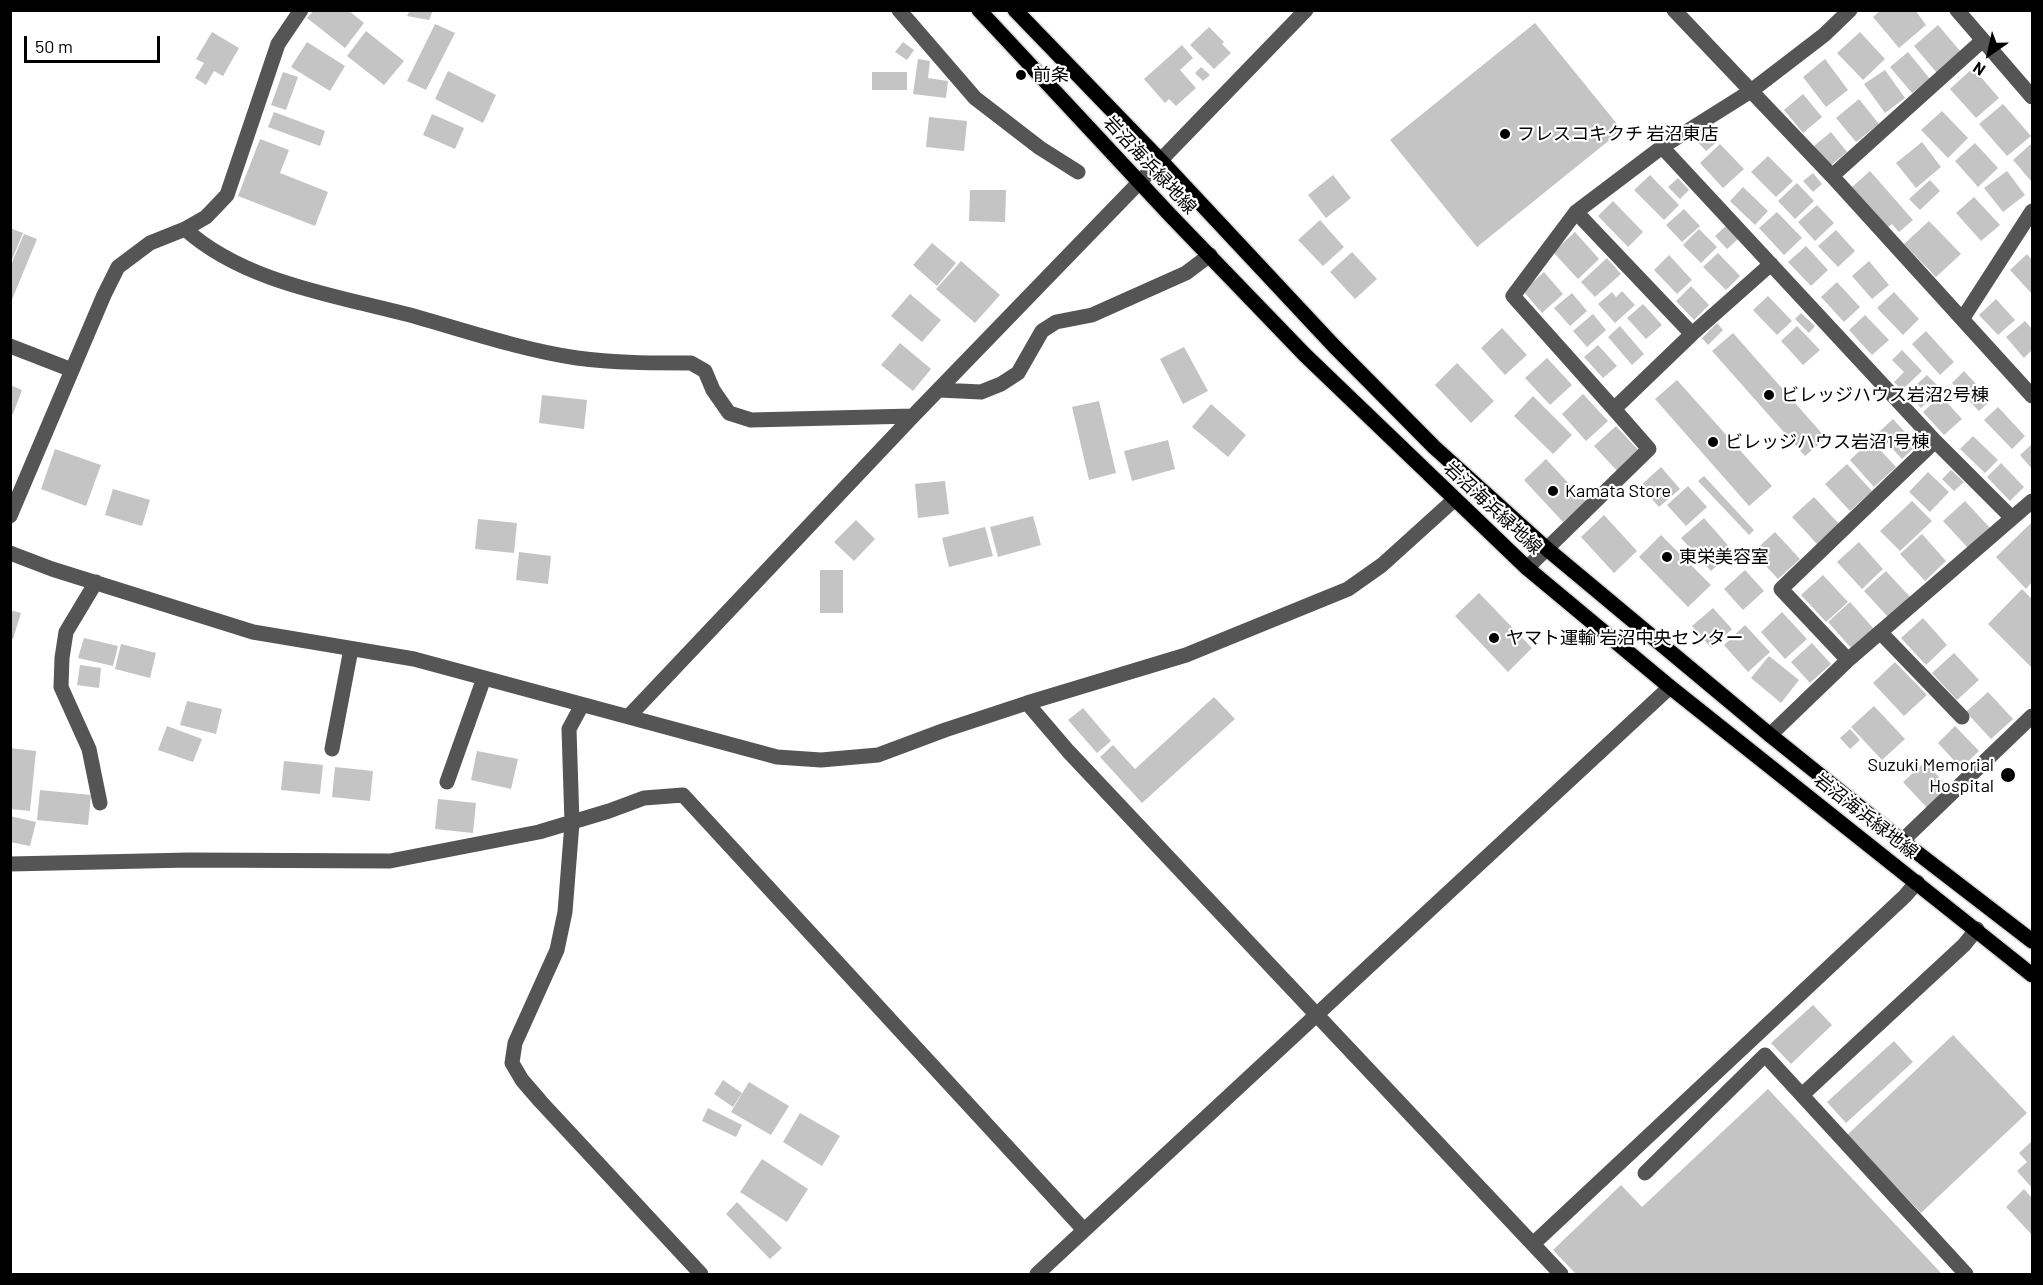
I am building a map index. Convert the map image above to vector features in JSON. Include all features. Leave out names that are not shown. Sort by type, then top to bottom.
[{"type":"main road","name":"岩沼海浜緑地線","points":[[979,10],[1305,355],[1527,567],[1670,687],[2032,975]]},
{"type":"main road","name":"岩沼海浜緑地線","points":[[1015,10],[1161,161],[1334,346],[1434,447],[1547,549],[1770,735],[1902,841],[2032,940]]},
{"type":"street","points":[[10,516],[118,267],[150,243],[185,229],[206,217],[227,195],[278,44],[301,10]]},
{"type":"street","points":[[899,10],[975,98],[1040,148],[1078,172]]},
{"type":"street","points":[[629,716],[914,416],[1306,10]]},
{"type":"street","points":[[1674,10],[1832,176],[2032,396]]},
{"type":"street","points":[[1527,567],[1649,449],[1513,296],[1576,212],[1662,147],[1751,91],[1824,35],[1850,10]]},
{"type":"street","points":[[1958,10],[2032,97]]},
{"type":"street","points":[[1832,176],[1983,40]]},
{"type":"street","points":[[1662,147],[1935,441],[2013,518]]},
{"type":"street","points":[[1963,318],[2032,211]]},
{"type":"street","points":[[1576,212],[1692,334]]},
{"type":"street","points":[[185,229],[201,243],[226,258],[289,284],[577,358],[691,363],[705,371],[713,390],[729,413],[751,420],[914,416]]},
{"type":"street","points":[[939,390],[981,392],[1001,384],[1018,373],[1042,331],[1056,321],[1092,315],[1186,273],[1210,255]]},
{"type":"street","points":[[1614,409],[1692,334],[1771,264]]},
{"type":"street","points":[[10,346],[72,370]]},
{"type":"street","points":[[1848,660],[1781,589],[1935,441]]},
{"type":"street","points":[[10,553],[253,633],[414,659],[777,756],[821,760],[878,755],[1027,703],[1186,655],[1348,589],[1382,565],[1455,499]]},
{"type":"street","points":[[1770,735],[1848,660],[2032,501]]},
{"type":"street","points":[[96,582],[66,632],[61,687],[89,749],[100,803]]},
{"type":"street","points":[[1881,632],[1962,717]]},
{"type":"street","points":[[332,749],[351,649]]},
{"type":"street","points":[[447,782],[484,678]]},
{"type":"street","points":[[1037,1275],[1670,687]]},
{"type":"street","points":[[1027,703],[1068,752],[1561,1275]]},
{"type":"street","points":[[582,705],[569,729],[572,823],[565,912],[557,950],[515,1042],[512,1063],[522,1080],[541,1102],[701,1275]]},
{"type":"street","points":[[1902,841],[2032,716]]},
{"type":"street","points":[[10,864],[189,860],[390,861],[539,832],[644,798],[683,795],[1084,1230]]},
{"type":"street","points":[[1533,1245],[1917,882]]},
{"type":"street","points":[[1802,1095],[1964,945],[1977,929]]},
{"type":"street","points":[[1645,1173],[1766,1055],[1966,1275]]},
{"type":"building","points":[[314,10],[348,10],[364,23],[345,48],[307,18]]},
{"type":"building","points":[[410,10],[433,10],[429,20],[407,16]]},
{"type":"building","points":[[1881,10],[1915,10],[1926,25],[1899,48],[1873,17]]},
{"type":"building","points":[[1535,23],[1622,130],[1477,247],[1390,140]]},
{"type":"building","points":[[435,24],[455,33],[426,90],[407,81]]},
{"type":"building","points":[[1938,25],[1961,52],[1937,73],[1914,46]]},
{"type":"building","points":[[1209,27],[1231,53],[1214,69],[1190,45]]},
{"type":"building","points":[[366,31],[404,61],[384,85],[347,56]]},
{"type":"building","points":[[212,32],[239,48],[223,76],[214,71],[206,85],[195,78],[204,63],[196,59]]},
{"type":"building","points":[[1860,32],[1885,59],[1863,80],[1837,53]]},
{"type":"building","points":[[307,42],[345,66],[330,91],[291,67]]},
{"type":"building","points":[[903,42],[914,50],[907,60],[895,52]]},
{"type":"building","points":[[1182,45],[1193,58],[1180,70],[1196,88],[1176,106],[1169,99],[1165,103],[1144,79]]},
{"type":"building","points":[[1908,52],[1930,79],[1912,93],[1890,67]]},
{"type":"building","points":[[918,59],[930,61],[928,78],[948,81],[946,98],[913,94]]},
{"type":"building","points":[[1825,59],[1848,90],[1826,107],[1803,77]]},
{"type":"building","points":[[1201,67],[1210,75],[1203,81],[1195,73]]},
{"type":"building","points":[[1973,68],[1999,98],[1976,118],[1950,89]]},
{"type":"building","points":[[1885,70],[1905,98],[1885,113],[1864,84]]},
{"type":"building","points":[[448,71],[496,95],[483,123],[435,99]]},
{"type":"building","points":[[283,72],[298,77],[286,110],[271,105]]},
{"type":"building","points":[[872,72],[907,72],[907,90],[872,90]]},
{"type":"building","points":[[1803,94],[1822,117],[1803,133],[1784,110]]},
{"type":"building","points":[[1859,99],[1879,124],[1856,142],[1836,118]]},
{"type":"building","points":[[2003,104],[2031,136],[2007,156],[1979,124]]},
{"type":"building","points":[[1942,111],[1968,138],[1948,158],[1921,130]]},
{"type":"building","points":[[274,112],[325,131],[320,146],[268,127]]},
{"type":"building","points":[[432,114],[464,128],[455,149],[423,135]]},
{"type":"building","points":[[929,117],[967,121],[964,151],[926,147]]},
{"type":"building","points":[[1706,130],[1717,142],[1706,151],[1695,139]]},
{"type":"building","points":[[1831,132],[1847,152],[1830,166],[1814,146]]},
{"type":"building","points":[[260,139],[289,150],[280,173],[328,192],[315,226],[238,196]]},
{"type":"building","points":[[1922,142],[1941,167],[1916,188],[1896,163]]},
{"type":"building","points":[[1975,143],[1998,168],[1978,187],[1955,161]]},
{"type":"building","points":[[2032,143],[2032,180],[2031,181],[2013,160]]},
{"type":"building","points":[[1720,144],[1744,169],[1723,188],[1700,163]]},
{"type":"building","points":[[1768,156],[1793,181],[1776,197],[1751,172]]},
{"type":"building","points":[[1870,171],[1913,220],[1899,232],[1892,224],[1888,227],[1852,187]]},
{"type":"building","points":[[2007,171],[2025,195],[2003,212],[1984,188]]},
{"type":"building","points":[[1813,173],[1822,184],[1813,192],[1803,181]]},
{"type":"building","points":[[1333,175],[1351,198],[1326,218],[1308,195]]},
{"type":"building","points":[[1650,175],[1679,205],[1664,220],[1634,190]]},
{"type":"building","points":[[1678,178],[1689,190],[1680,199],[1668,187]]},
{"type":"building","points":[[1930,180],[1940,191],[1920,210],[1909,199]]},
{"type":"building","points":[[1797,183],[1814,201],[1795,219],[1778,201]]},
{"type":"building","points":[[1743,187],[1768,211],[1755,225],[1730,201]]},
{"type":"building","points":[[970,190],[1006,190],[1005,222],[969,221]]},
{"type":"building","points":[[1974,197],[2000,225],[1981,241],[1956,213]]},
{"type":"building","points":[[1613,201],[1643,232],[1628,247],[1598,216]]},
{"type":"building","points":[[1817,205],[1834,223],[1815,241],[1798,222]]},
{"type":"building","points":[[1684,209],[1700,226],[1682,242],[1666,225]]},
{"type":"building","points":[[1777,212],[1802,238],[1784,255],[1759,228]]},
{"type":"building","points":[[1320,220],[1344,247],[1323,266],[1298,240]]},
{"type":"building","points":[[1929,221],[1961,254],[1936,277],[1904,244]]},
{"type":"building","points":[[1726,226],[1738,239],[1727,249],[1715,236]]},
{"type":"building","points":[[10,228],[23,233],[11,262],[10,262]]},
{"type":"building","points":[[1699,229],[1717,247],[1701,263],[1683,245]]},
{"type":"building","points":[[1836,230],[1855,251],[1838,267],[1818,246]]},
{"type":"building","points":[[1575,232],[1599,259],[1578,279],[1553,252]]},
{"type":"building","points":[[24,234],[37,239],[11,302],[10,267]]},
{"type":"building","points":[[932,243],[956,263],[937,286],[913,265]]},
{"type":"building","points":[[1806,246],[1828,270],[1811,286],[1788,262]]},
{"type":"building","points":[[1352,252],[1377,279],[1355,299],[1330,272]]},
{"type":"building","points":[[1718,253],[1740,276],[1726,290],[1703,267]]},
{"type":"building","points":[[2027,254],[2032,260],[2032,294],[2010,270]]},
{"type":"building","points":[[1669,255],[1692,280],[1677,294],[1654,270]]},
{"type":"building","points":[[1607,258],[1621,274],[1595,297],[1581,282]]},
{"type":"building","points":[[961,261],[1000,295],[975,323],[936,289]]},
{"type":"building","points":[[1869,261],[1889,285],[1872,299],[1852,276]]},
{"type":"building","points":[[1544,272],[1563,294],[1542,313],[1523,291]]},
{"type":"building","points":[[1837,282],[1860,307],[1844,322],[1821,297]]},
{"type":"building","points":[[1691,286],[1709,305],[1694,320],[1676,301]]},
{"type":"building","points":[[1622,291],[1635,305],[1615,323],[1598,304],[1612,292],[1616,297]]},
{"type":"building","points":[[1894,292],[1919,319],[1903,335],[1877,308]]},
{"type":"building","points":[[1572,293],[1587,311],[1570,326],[1554,308]]},
{"type":"building","points":[[910,294],[941,320],[922,342],[891,316]]},
{"type":"building","points":[[1768,296],[1792,321],[1777,335],[1753,310]]},
{"type":"building","points":[[1996,299],[2015,320],[1998,335],[1979,315]]},
{"type":"building","points":[[1643,304],[1662,325],[1646,339],[1627,318]]},
{"type":"building","points":[[1801,313],[1815,326],[1809,333],[1795,319]]},
{"type":"building","points":[[1593,314],[1606,330],[1587,347],[1573,331]]},
{"type":"building","points":[[1865,315],[1889,340],[1872,355],[1849,330]]},
{"type":"building","points":[[2025,321],[2032,329],[2032,350],[2024,358],[2006,337]]},
{"type":"building","points":[[1717,323],[1723,330],[1708,345],[1702,338]]},
{"type":"building","points":[[1620,326],[1644,354],[1632,365],[1608,337]]},
{"type":"building","points":[[1797,326],[1820,350],[1803,365],[1781,341]]},
{"type":"building","points":[[1502,328],[1527,355],[1505,375],[1481,348]]},
{"type":"building","points":[[1926,331],[1954,362],[1940,375],[1912,344]]},
{"type":"building","name":"ビレッジハウス岩沼2号棟","points":[[1733,333],[1826,438],[1805,456],[1712,351]]},
{"type":"building","points":[[900,343],[931,369],[913,391],[881,365]]},
{"type":"building","points":[[1598,345],[1617,366],[1603,378],[1584,357]]},
{"type":"building","points":[[1184,347],[1208,391],[1183,404],[1160,359]]},
{"type":"building","points":[[1902,350],[1922,371],[1902,390],[1894,382],[1904,372],[1892,360]]},
{"type":"building","points":[[1547,358],[1572,385],[1550,405],[1525,378]]},
{"type":"building","points":[[1457,363],[1494,401],[1471,423],[1435,385]]},
{"type":"building","points":[[1964,371],[1991,400],[1979,411],[1952,383]]},
{"type":"building","points":[[1927,375],[1941,389],[1921,408],[1913,399],[1920,392],[1917,384]]},
{"type":"building","name":"ビレッジハウス岩沼1号棟","points":[[1677,380],[1772,486],[1749,506],[1655,399]]},
{"type":"building","points":[[10,385],[22,390],[13,414],[10,414]]},
{"type":"building","points":[[1583,394],[1608,421],[1586,441],[1562,414]]},
{"type":"building","points":[[542,395],[587,400],[584,429],[539,423]]},
{"type":"building","points":[[1533,396],[1572,435],[1553,454],[1514,416]]},
{"type":"building","points":[[1941,396],[1962,419],[1944,435],[1923,412]]},
{"type":"building","points":[[1099,401],[1116,473],[1089,480],[1072,407]]},
{"type":"building","points":[[1211,404],[1246,435],[1228,457],[1192,427]]},
{"type":"building","points":[[1998,407],[2025,436],[2012,449],[1984,420]]},
{"type":"building","points":[[1893,419],[1917,445],[1902,459],[1878,433]]},
{"type":"building","points":[[1616,426],[1641,453],[1619,473],[1594,446]]},
{"type":"building","points":[[1973,436],[1998,460],[1985,473],[1960,449]]},
{"type":"building","points":[[1168,440],[1175,469],[1132,481],[1124,451]]},
{"type":"building","points":[[1871,440],[1896,467],[1874,487],[1850,460]]},
{"type":"building","points":[[2032,444],[2032,469],[2020,455]]},
{"type":"building","points":[[55,449],[101,465],[86,506],[41,489]]},
{"type":"building","points":[[1546,459],[1585,501],[1563,522],[1524,480]]},
{"type":"building","points":[[2001,463],[2024,487],[2010,501],[1987,477]]},
{"type":"building","points":[[1847,464],[1872,491],[1850,511],[1825,484]]},
{"type":"building","points":[[1661,467],[1680,489],[1659,507],[1640,486]]},
{"type":"building","points":[[1951,470],[1964,482],[1954,491],[1942,479]]},
{"type":"building","points":[[1928,472],[1949,492],[1930,512],[1909,492]]},
{"type":"building","points":[[1704,476],[1754,530],[1749,535],[1698,481]]},
{"type":"building","points":[[945,481],[949,514],[918,518],[915,484]]},
{"type":"building","points":[[1688,486],[1707,507],[1686,526],[1667,505]]},
{"type":"building","points":[[113,489],[150,500],[142,526],[105,515]]},
{"type":"building","points":[[1814,497],[1839,524],[1817,544],[1792,517]]},
{"type":"building","points":[[1912,501],[1932,521],[1900,551],[1880,531]]},
{"type":"building","points":[[1965,501],[1990,528],[1968,548],[1943,521]]},
{"type":"building","points":[[1604,515],[1637,551],[1614,573],[1581,537]]},
{"type":"building","points":[[1033,516],[1041,545],[998,557],[990,527]]},
{"type":"building","points":[[1704,518],[1733,551],[1711,571],[1681,538]]},
{"type":"building","points":[[478,519],[517,523],[514,553],[475,549]]},
{"type":"building","points":[[856,520],[875,539],[854,561],[834,542]]},
{"type":"building","points":[[2032,522],[2032,582],[2026,589],[1996,557]]},
{"type":"building","points":[[985,527],[993,556],[949,567],[942,538]]},
{"type":"building","points":[[1775,532],[1800,559],[1778,579],[1753,552]]},
{"type":"building","points":[[1922,534],[1946,561],[1925,581],[1900,554]]},
{"type":"building","points":[[1661,535],[1711,585],[1688,607],[1639,557]]},
{"type":"building","points":[[1859,542],[1883,569],[1862,589],[1837,562]]},
{"type":"building","points":[[519,552],[551,556],[548,584],[516,580]]},
{"type":"building","points":[[820,570],[843,570],[843,613],[820,613]]},
{"type":"building","points":[[1745,570],[1764,591],[1743,610],[1724,589]]},
{"type":"building","points":[[1886,571],[1911,598],[1889,618],[1864,591]]},
{"type":"building","points":[[1823,575],[1848,602],[1826,622],[1801,595]]},
{"type":"building","points":[[2022,589],[2032,599],[2032,668],[1988,624]]},
{"type":"building","points":[[1479,593],[1532,648],[1508,672],[1455,616]]},
{"type":"building","points":[[1850,602],[1874,629],[1852,649],[1828,622]]},
{"type":"building","points":[[1713,608],[1732,629],[1711,648],[1692,626]]},
{"type":"building","points":[[10,610],[21,613],[13,639],[10,638]]},
{"type":"building","points":[[1782,612],[1807,639],[1785,659],[1761,632]]},
{"type":"building","points":[[1923,618],[1947,645],[1926,665],[1901,638]]},
{"type":"building","points":[[1745,625],[1770,652],[1748,672],[1724,645]]},
{"type":"building","points":[[84,638],[118,646],[113,666],[78,658]]},
{"type":"building","points":[[1812,643],[1831,664],[1810,683],[1791,662]]},
{"type":"building","points":[[121,644],[156,653],[150,678],[115,669]]},
{"type":"building","points":[[1954,653],[1979,680],[1957,700],[1932,673]]},
{"type":"building","points":[[1769,656],[1799,680],[1781,703],[1751,678]]},
{"type":"building","points":[[1895,662],[1927,695],[1904,716],[1873,683]]},
{"type":"building","points":[[80,665],[101,668],[99,688],[77,685]]},
{"type":"building","points":[[1988,692],[2013,719],[1991,739],[1966,712]]},
{"type":"building","points":[[1214,697],[1235,719],[1142,803],[1100,757],[1113,745],[1135,769]]},
{"type":"building","points":[[187,701],[222,709],[216,734],[180,725]]},
{"type":"building","points":[[1874,706],[1905,739],[1882,760],[1851,727]]},
{"type":"building","points":[[1083,708],[1111,741],[1097,753],[1068,720]]},
{"type":"building","points":[[167,726],[202,739],[193,762],[158,750]]},
{"type":"building","points":[[1955,726],[1979,751],[1961,768],[1938,743]]},
{"type":"building","points":[[1850,729],[1860,740],[1850,749],[1840,738]]},
{"type":"building","points":[[10,748],[36,751],[30,811],[10,809]]},
{"type":"building","points":[[477,751],[518,759],[511,789],[471,780]]},
{"type":"building","points":[[284,761],[323,765],[320,794],[281,790]]},
{"type":"building","points":[[1925,762],[1950,789],[1928,809],[1903,782]]},
{"type":"building","points":[[335,767],[373,771],[370,801],[332,797]]},
{"type":"building","points":[[40,790],[91,795],[88,825],[37,820]]},
{"type":"building","points":[[438,799],[476,803],[473,833],[435,829]]},
{"type":"building","points":[[10,816],[36,822],[30,846],[10,842]]},
{"type":"building","points":[[1813,1005],[1832,1025],[1791,1064],[1771,1043]]},
{"type":"building","points":[[1953,1035],[2027,1113],[1921,1213],[1847,1135]]},
{"type":"building","points":[[1894,1041],[1913,1062],[1846,1123],[1827,1102]]},
{"type":"building","points":[[723,1080],[742,1093],[733,1107],[714,1094]]},
{"type":"building","points":[[749,1082],[789,1106],[771,1135],[731,1112]]},
{"type":"building","points":[[1768,1089],[1942,1274],[1576,1274],[1553,1250],[1621,1185],[1642,1207]]},
{"type":"building","points":[[708,1108],[742,1125],[736,1137],[702,1121]]},
{"type":"building","points":[[800,1113],[840,1136],[822,1166],[783,1142]]},
{"type":"building","points":[[2032,1141],[2032,1188],[2017,1171],[2027,1162],[2019,1153]]},
{"type":"building","points":[[762,1159],[808,1189],[787,1222],[740,1192]]},
{"type":"building","points":[[2024,1189],[2032,1198],[2032,1235],[2006,1207]]},
{"type":"building","points":[[737,1202],[782,1248],[770,1259],[726,1214]]},
{"type":"place","name":"前条","points":[[1021,75]]},
{"type":"place","name":"フレスコキクチ 岩沼東店","points":[[1505,134]]},
{"type":"place","name":"ビレッジハウス岩沼2号棟","points":[[1769,395]]},
{"type":"place","name":"ビレッジハウス岩沼1号棟","points":[[1713,442]]},
{"type":"place","name":"Kamata Store","points":[[1553,491]]},
{"type":"place","name":"東栄美容室","points":[[1667,557]]},
{"type":"place","name":"ヤマト運輸 岩沼中央センター","points":[[1494,638]]},
{"type":"place","name":"Suzuki Memorial Hospital","points":[[2008,775]]}]
